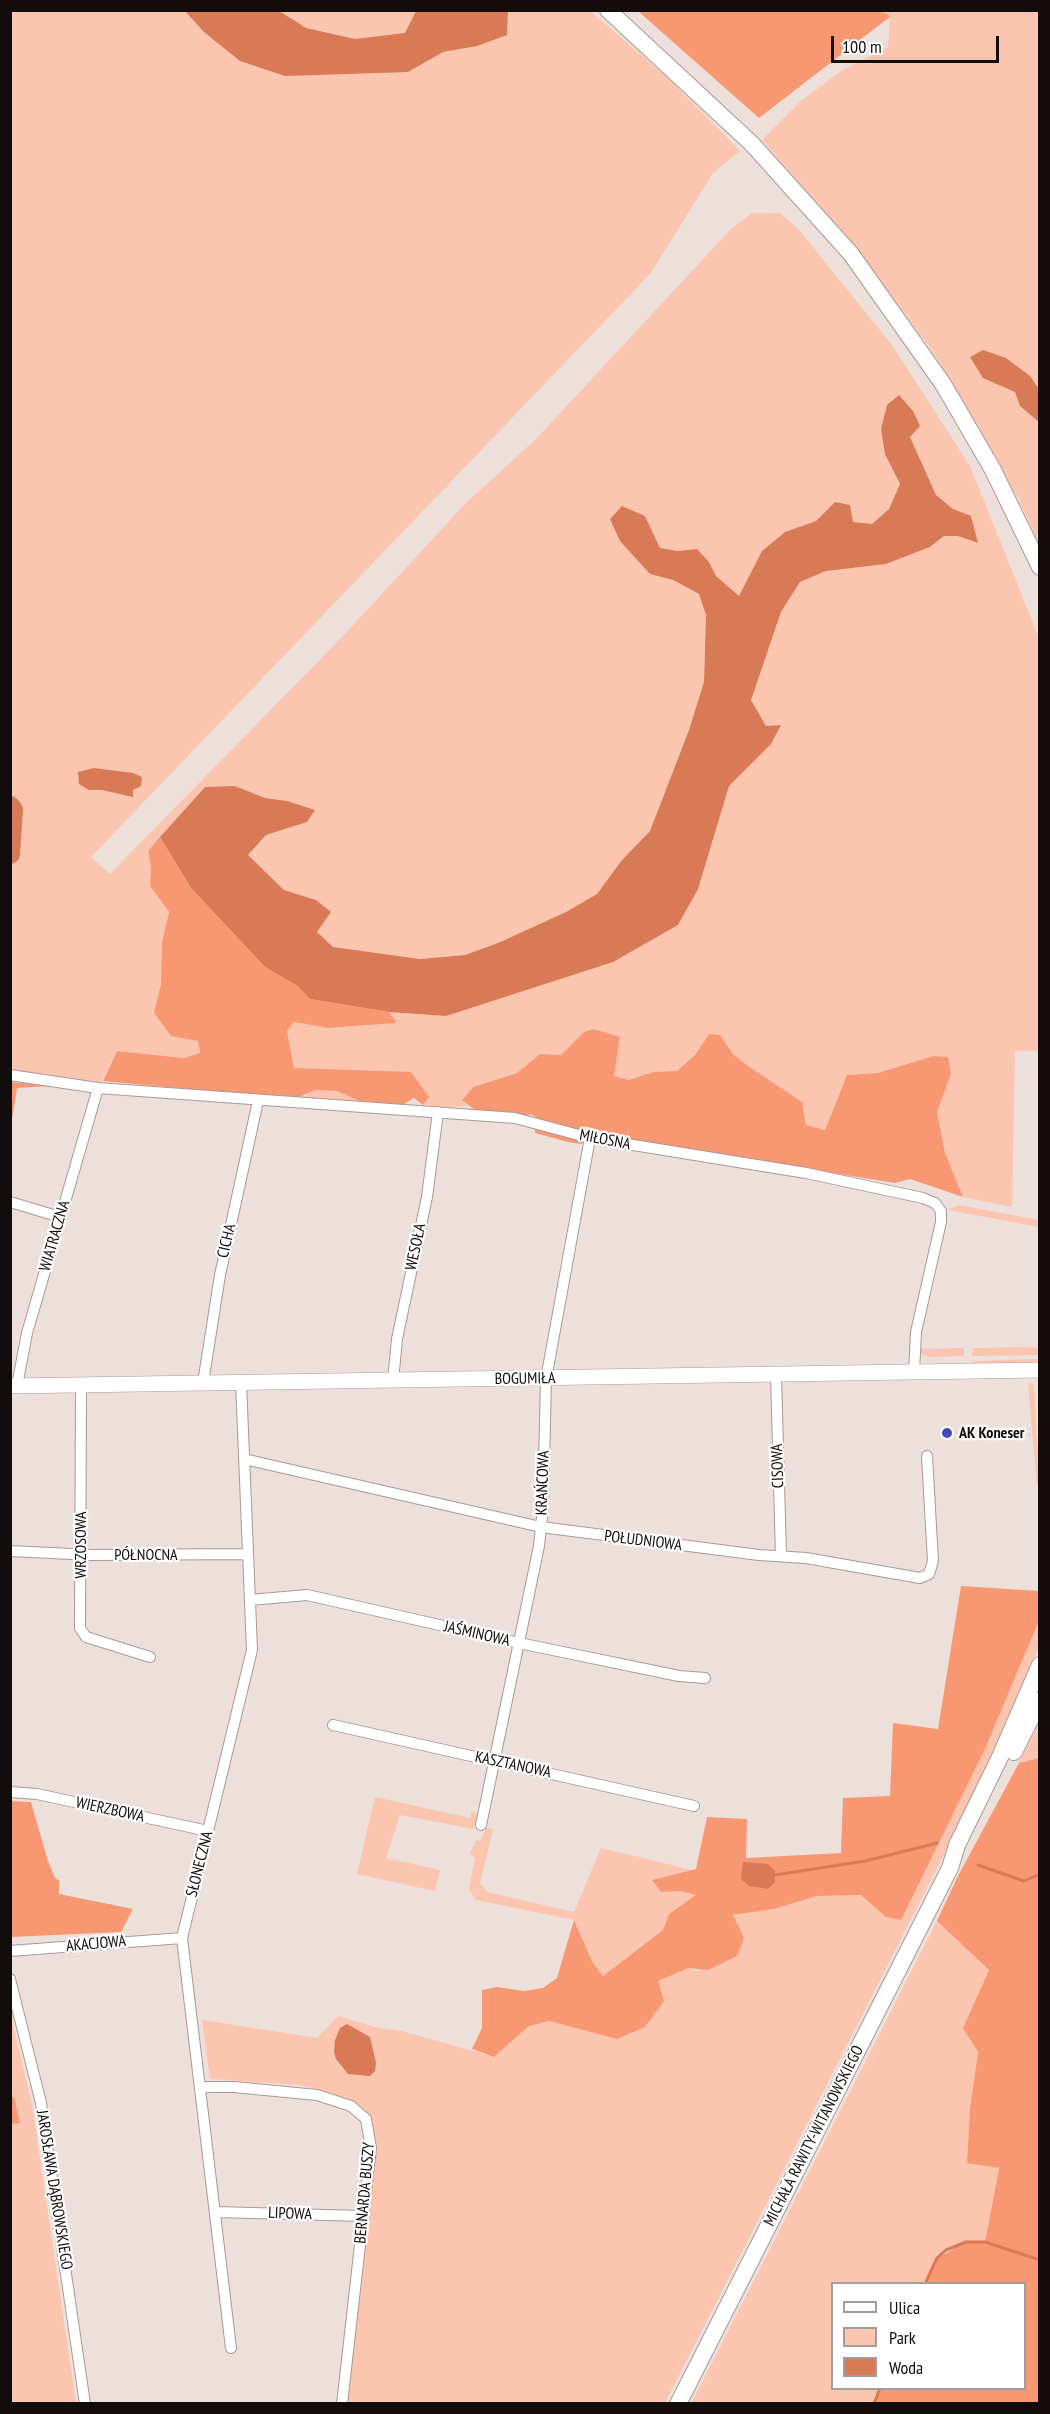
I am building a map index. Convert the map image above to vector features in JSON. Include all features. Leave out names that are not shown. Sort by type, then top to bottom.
[{"type":"main road","points":[[608,10],[746,138],[851,254],[932,367],[993,470],[1040,567]]},
{"type":"main road","name":"MICHAŁA RAWITY-WITANOWSKIEGO","points":[[950,1868],[957,1845],[1000,1757],[1040,1665]]},
{"type":"main road","name":"MICHAŁA RAWITY-WITANOWSKIEGO","points":[[678,2403],[950,1868],[964,1848],[1040,1700]]},
{"type":"street","name":"MIŁOSNA","points":[[10,1075],[98,1088],[515,1118],[590,1138],[807,1173],[908,1194],[935,1203],[941,1211],[941,1222],[916,1332],[914,1372]]},
{"type":"street","name":"WIATRACZNA","points":[[14,1386],[27,1333],[98,1088]]},
{"type":"street","name":"CICHA","points":[[203,1383],[220,1275],[258,1101]]},
{"type":"street","name":"WESOŁA","points":[[393,1381],[397,1339],[427,1197],[438,1112]]},
{"type":"street","name":"KRAŃCOWA","points":[[481,1825],[541,1527],[546,1379],[590,1138]]},
{"type":"street","points":[[10,1202],[60,1217]]},
{"type":"street","name":"BOGUMIŁA","points":[[14,1386],[1040,1370]]},
{"type":"street","name":"CISOWA","points":[[776,1375],[781,1556]]},
{"type":"street","name":"SŁONECZNA","points":[[231,2348],[182,1938],[252,1650],[246,1554],[241,1382]]},
{"type":"street","name":"WRZOSOWA","points":[[81,1384],[82,1634],[150,1658]]},
{"type":"street","name":"POŁUDNIOWA","points":[[244,1459],[541,1527],[781,1556],[924,1577],[928,1574],[933,1561],[927,1456]]},
{"type":"street","name":"PÓŁNOCNA","points":[[10,1551],[81,1554],[246,1554]]},
{"type":"street","name":"JAŚMINOWA","points":[[250,1600],[307,1595],[519,1643],[679,1676],[705,1678]]},
{"type":"street","name":"KASZTANOWA","points":[[333,1725],[694,1806]]},
{"type":"street","name":"WIERZBOWA","points":[[10,1792],[37,1794],[208,1831]]},
{"type":"street","name":"AKACJOWA","points":[[10,1951],[182,1938]]},
{"type":"street","name":"JAROSŁAWA DĄBROWSKIEGO","points":[[10,1979],[41,2103],[85,2403]]},
{"type":"street","name":"BERNARDA BUSZY","points":[[200,2087],[234,2087],[317,2095],[340,2101],[359,2112],[369,2125],[371,2139],[364,2216],[342,2403]]},
{"type":"street","name":"LIPOWA","points":[[215,2212],[364,2216]]},
{"type":"green space","points":[[11,11],[590,11],[667,77],[740,151],[713,173],[650,274],[91,857],[110,874],[343,636],[465,504],[537,438],[730,230],[752,213],[780,213],[799,230],[892,345],[970,466],[1039,638],[1040,1051],[1015,1051],[1012,1207],[963,1197],[945,1153],[937,1112],[951,1074],[933,1056],[878,1073],[847,1075],[825,1130],[806,1125],[802,1102],[733,1054],[720,1035],[709,1034],[695,1055],[677,1071],[653,1072],[629,1080],[613,1076],[619,1037],[593,1029],[584,1032],[561,1055],[540,1054],[517,1073],[473,1087],[462,1100],[468,1106],[443,1107],[423,1105],[428,1097],[373,1072],[294,1068],[287,1030],[294,1022],[328,1028],[397,1023],[389,1012],[446,1016],[499,998],[714,830],[729,786],[770,744],[780,725],[766,726],[750,700],[781,612],[800,582],[826,571],[886,564],[930,547],[944,536],[958,536],[977,543],[971,516],[953,509],[936,495],[910,437],[885,454],[900,484],[889,509],[872,524],[852,522],[850,505],[835,502],[816,521],[785,532],[762,551],[739,597],[716,576],[709,562],[697,549],[678,551],[660,548],[645,516],[650,574],[673,580],[699,594],[706,615],[704,683],[689,730],[650,831],[622,860],[597,894],[566,912],[498,943],[465,955],[420,959],[333,947],[317,932],[330,912],[316,900],[284,890],[248,855],[266,835],[307,822],[287,801],[265,798],[235,786],[205,787],[148,851],[151,868],[150,886],[169,912],[162,942],[161,984],[154,1013],[171,1036],[198,1041],[200,1053],[184,1058],[117,1051],[98,1088],[11,1075]]},
{"type":"green space","points":[[877,11],[1039,11],[1039,544],[1017,496],[934,353],[857,249],[762,140],[801,101],[844,69],[888,47],[890,16]]},
{"type":"green space","points":[[316,1090],[337,1091],[362,1102],[299,1098]]},
{"type":"green space","points":[[959,1205],[1039,1220],[1039,1227],[948,1210]]},
{"type":"green space","points":[[1039,1347],[1039,1355],[972,1356],[973,1348]]},
{"type":"green space","points":[[964,1348],[964,1356],[930,1357],[921,1354],[920,1349]]},
{"type":"green space","points":[[1039,1359],[1040,1364],[976,1365],[972,1361]]},
{"type":"green space","points":[[1028,1383],[1033,1383],[1035,1400],[1039,1485],[1037,1485]]},
{"type":"green space","points":[[1039,1621],[1039,1647],[993,1753],[938,1866],[665,2403],[347,2403],[375,2148],[372,2124],[337,2096],[320,2090],[299,2085],[210,2079],[202,2020],[317,2038],[338,2016],[494,2057],[529,2026],[549,2021],[617,2039],[658,1981],[689,1968],[699,1971],[732,1916],[774,1909],[817,1896],[861,1895],[873,1904],[985,1749]]},
{"type":"green space","points":[[1039,1722],[1039,1758],[1019,1763],[1036,1730]]},
{"type":"green space","points":[[375,1797],[470,1818],[472,1811],[478,1814],[473,1829],[400,1815],[386,1858],[440,1870],[435,1891],[357,1874]]},
{"type":"green space","points":[[486,1828],[493,1829],[480,1883],[487,1892],[574,1912],[601,1848],[692,1870],[652,1880],[661,1892],[681,1891],[697,1895],[669,1914],[663,1930],[603,1976],[593,1963],[574,1920],[476,1900],[469,1889],[475,1858],[470,1854],[476,1840],[480,1841]]},
{"type":"green space","points":[[937,1921],[989,1970],[963,2028],[978,2051],[970,2108],[967,2163],[999,2168],[985,2242],[966,2242],[946,2250],[937,2258],[925,2282],[831,2282],[831,2390],[880,2390],[874,2403],[691,2404]]},
{"type":"green space","points":[[10,2013],[32,2104],[76,2403],[11,2403],[10,2124],[20,2123],[14,2097],[11,2097]]},
{"type":"shaded area","points":[[877,10],[891,16],[759,118],[638,11]]},
{"type":"shaded area","points":[[160,837],[191,888],[265,967],[299,986],[310,999],[389,1012],[397,1023],[328,1028],[294,1022],[287,1031],[294,1068],[411,1072],[429,1097],[423,1105],[414,1098],[401,1106],[362,1102],[337,1091],[316,1090],[293,1099],[103,1081],[117,1051],[184,1058],[200,1053],[198,1041],[171,1036],[154,1013],[161,984],[162,942],[169,912],[150,886],[151,868],[148,851]]},
{"type":"shaded area","points":[[593,1029],[620,1037],[614,1076],[629,1080],[653,1072],[677,1071],[695,1055],[709,1034],[720,1035],[733,1054],[802,1102],[806,1125],[825,1130],[847,1075],[878,1073],[933,1056],[948,1057],[951,1074],[937,1112],[945,1153],[963,1197],[910,1179],[895,1183],[638,1142],[585,1126],[582,1144],[568,1142],[535,1133],[536,1117],[530,1114],[527,1116],[475,1110],[462,1100],[473,1087],[517,1073],[540,1054],[561,1055],[584,1032]]},
{"type":"shaded area","points":[[11,1082],[51,1086],[17,1088],[11,1125]]},
{"type":"shaded area","points":[[961,1586],[1039,1591],[1039,1621],[985,1749],[901,1920],[886,1917],[861,1895],[817,1896],[774,1909],[733,1915],[744,1938],[737,1956],[708,1970],[689,1968],[658,1981],[664,2001],[645,2027],[617,2039],[549,2021],[529,2026],[494,2057],[472,2049],[482,2028],[482,1990],[497,1987],[524,1991],[543,1988],[557,1978],[574,1920],[593,1963],[603,1976],[663,1930],[669,1914],[696,1895],[681,1891],[661,1892],[652,1880],[696,1869],[707,1817],[747,1819],[746,1858],[841,1853],[843,1798],[890,1796],[893,1723],[938,1729]]},
{"type":"shaded area","points":[[1039,1758],[1039,2403],[874,2403],[880,2390],[1026,2390],[1026,2282],[925,2282],[937,2258],[966,2242],[985,2242],[999,2168],[967,2163],[970,2108],[978,2052],[963,2028],[989,1970],[937,1921],[958,1876],[1019,1763]]},
{"type":"shaded area","points":[[10,1801],[31,1802],[48,1861],[55,1878],[59,1880],[59,1894],[133,1909],[121,1932],[11,1937]]},
{"type":"shaded area","points":[[11,2097],[14,2097],[20,2123],[11,2124]]},
{"type":"water","points":[[185,11],[279,11],[306,28],[355,39],[405,33],[416,11],[508,11],[507,35],[477,46],[443,52],[408,72],[285,76],[240,61],[204,32]]},
{"type":"water","points":[[983,350],[1006,358],[1030,376],[1039,389],[1039,422],[1020,406],[1015,392],[983,378],[970,357]]},
{"type":"water","points":[[899,395],[913,411],[920,426],[910,437],[936,495],[953,509],[971,516],[978,543],[958,536],[944,536],[930,547],[886,564],[826,571],[800,582],[781,612],[751,700],[766,726],[781,725],[771,744],[729,786],[698,889],[678,925],[613,962],[446,1016],[389,1012],[310,999],[298,986],[265,967],[191,888],[160,837],[205,787],[235,786],[265,798],[287,801],[315,810],[307,822],[266,835],[248,855],[284,890],[316,900],[331,912],[317,932],[333,947],[420,959],[465,955],[498,943],[566,912],[597,894],[622,860],[650,831],[689,730],[704,682],[706,615],[699,594],[673,580],[650,574],[620,541],[610,519],[622,506],[645,516],[660,548],[678,551],[697,549],[709,562],[716,576],[739,596],[762,551],[785,532],[816,521],[835,502],[850,505],[853,522],[872,524],[889,509],[900,484],[885,454],[881,429],[887,405]]},
{"type":"water","points":[[94,768],[133,773],[142,777],[141,786],[133,790],[133,797],[102,790],[89,790],[79,784],[78,772]]},
{"type":"water","points":[[743,1862],[768,1864],[775,1871],[775,1882],[768,1889],[749,1886],[741,1879]]},
{"type":"water","points":[[347,2024],[370,2037],[376,2063],[375,2071],[370,2076],[348,2074],[336,2059],[335,2040],[340,2028]]},
{"type":"waterway","points":[[10,806],[13,810],[10,854]]},
{"type":"waterway","points":[[775,1875],[865,1861],[937,1843]]},
{"type":"waterway","points":[[978,1865],[1024,1881],[1040,1874]]},
{"type":"waterway","points":[[926,2282],[937,2258],[946,2250],[966,2242],[985,2242],[1040,2260]]},
{"type":"waterway","points":[[874,2404],[879,2390]]},
{"type":"place","name":"AK Koneser","points":[[947,1433]]}]
